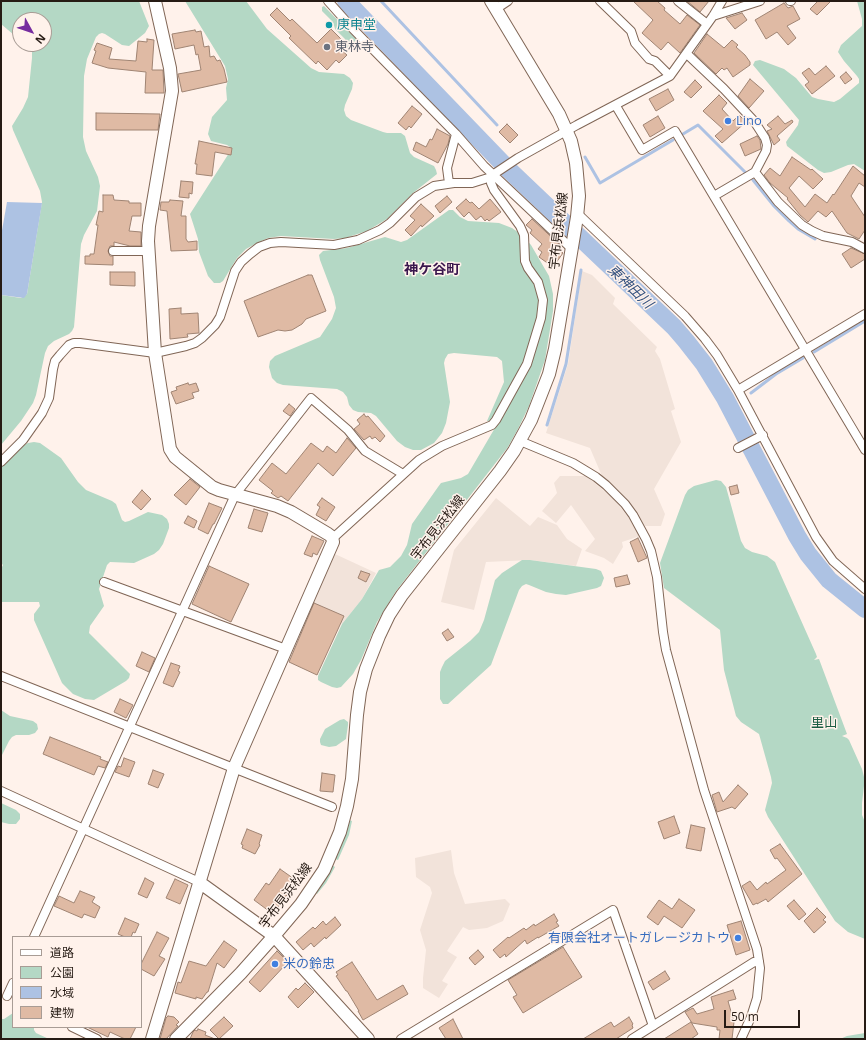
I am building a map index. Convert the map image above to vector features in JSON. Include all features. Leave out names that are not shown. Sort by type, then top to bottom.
[{"type":"street","points":[[152,1039],[234,768],[332,547],[332,539],[328,534],[291,512],[277,506],[219,490],[205,483],[172,454],[169,444],[155,353],[149,251],[149,226],[172,91],[170,68],[155,1]]},
{"type":"street","points":[[328,1],[348,24],[456,134],[484,166],[572,248]]},
{"type":"street","points":[[494,5],[508,1]]},
{"type":"street","points":[[600,1],[631,31],[635,43],[650,59],[655,61],[670,76]]},
{"type":"street","points":[[678,1],[707,24]]},
{"type":"street","points":[[1,462],[23,440],[42,413],[49,398],[53,369],[56,361],[69,345],[80,343],[155,353],[186,346],[202,338],[209,332],[220,317],[235,271],[241,262],[259,247],[270,243],[281,242],[334,245],[358,240],[375,233],[390,223],[416,197],[434,186],[449,183],[472,183],[494,174],[517,159],[567,131],[670,76],[687,54],[722,1]]},
{"type":"street","points":[[713,16],[760,1]]},
{"type":"street","name":"宇布見浜松線","points":[[176,1039],[274,936],[301,904],[317,881],[330,858],[340,832],[350,792],[357,716],[363,680],[370,658],[384,626],[402,595],[500,471],[520,441],[533,415],[552,362],[577,215],[579,196],[578,174],[574,152],[567,131],[550,96],[494,5]]},
{"type":"street","points":[[687,54],[724,89],[754,121],[765,138],[767,148],[755,172],[714,196]]},
{"type":"street","points":[[616,106],[642,150],[675,131],[865,450]]},
{"type":"street","points":[[449,183],[447,168],[456,134]]},
{"type":"street","points":[[755,172],[778,202],[802,225],[823,236],[852,242],[865,249]]},
{"type":"street","points":[[332,539],[403,474],[430,452],[492,425],[529,359],[543,309],[541,290],[538,282],[525,261],[524,235],[520,226],[494,190],[492,183],[494,174]]},
{"type":"street","points":[[577,215],[695,327],[717,355],[738,390],[821,545],[840,568],[865,588]]},
{"type":"street","points":[[113,251],[149,251]]},
{"type":"street","points":[[738,390],[865,314]]},
{"type":"street","points":[[34,936],[235,495],[312,398],[348,430],[365,451],[403,474]]},
{"type":"street","points":[[738,448],[762,435]]},
{"type":"street","points":[[520,441],[573,463],[596,477],[625,504],[646,539],[655,564],[666,650],[702,784],[755,939],[759,961],[760,980],[757,998],[751,1017],[741,1039]]},
{"type":"street","points":[[104,582],[286,649]]},
{"type":"street","points":[[1,676],[332,807]]},
{"type":"street","points":[[1,791],[199,882],[274,936],[368,1039]]},
{"type":"street","points":[[401,1039],[613,910],[653,1026]]},
{"type":"street","points":[[632,1039],[754,962],[759,961]]},
{"type":"street","points":[[7,996],[12,985]]},
{"type":"street","points":[[74,1028],[97,1039]]},
{"type":"shaded area","points":[[582,271],[592,275],[615,298],[613,304],[657,347],[655,351],[660,359],[675,409],[671,411],[681,442],[654,489],[665,514],[661,526],[645,526],[629,502],[602,476],[590,448],[546,433],[568,364]]},
{"type":"shaded area","points":[[560,476],[586,476],[613,498],[629,518],[640,536],[622,542],[623,547],[613,564],[604,558],[585,551],[595,539],[571,505],[556,523],[542,511],[557,493],[554,483]]},
{"type":"shaded area","points":[[496,498],[530,526],[538,517],[557,525],[567,539],[582,549],[576,566],[530,560],[486,562],[474,610],[441,602],[454,550]]},
{"type":"shaded area","points":[[335,554],[376,573],[362,599],[342,624],[310,610]]},
{"type":"shaded area","points":[[451,850],[454,873],[465,904],[505,899],[510,904],[503,921],[487,928],[469,930],[463,927],[447,951],[457,957],[442,981],[448,984],[439,998],[423,988],[426,950],[420,930],[432,893],[430,887],[416,877],[415,858]]},
{"type":"green space","points":[[1,1],[139,1],[149,26],[145,33],[129,46],[122,45],[105,34],[99,34],[96,37],[87,59],[84,76],[83,137],[86,151],[98,177],[100,186],[97,211],[84,235],[81,244],[74,327],[69,334],[54,341],[48,346],[33,403],[21,421],[1,445],[1,295],[21,298],[27,294],[42,202],[40,191],[12,126],[28,97],[32,52],[52,52],[52,12],[12,12],[12,33],[1,24]]},
{"type":"green space","points":[[185,1],[246,1],[267,29],[311,68],[319,72],[344,74],[350,78],[353,83],[345,105],[344,110],[346,116],[351,120],[383,132],[401,133],[405,136],[410,153],[414,157],[434,166],[437,174],[413,193],[387,219],[367,231],[345,238],[334,239],[281,236],[268,238],[246,249],[237,258],[223,281],[220,283],[214,283],[208,276],[199,252],[198,239],[190,214],[231,150],[227,145],[211,141],[208,134],[212,117],[227,100],[226,88],[228,79],[225,66]]},
{"type":"green space","points":[[857,1],[865,1],[865,171],[854,164],[824,173],[787,146],[786,142],[798,125],[799,120],[753,65],[755,61],[760,60],[784,69],[796,78],[812,97],[834,102],[840,99],[859,83],[857,76],[838,52],[841,45],[862,26],[862,19]]},
{"type":"green space","points":[[324,6],[356,39],[351,51],[344,48],[346,41],[335,29],[333,22],[322,11],[322,7]]},
{"type":"green space","points":[[449,210],[453,210],[460,217],[468,221],[499,223],[512,228],[522,235],[531,245],[549,276],[553,294],[553,311],[545,360],[529,406],[508,447],[396,591],[377,622],[361,660],[353,674],[341,687],[332,687],[318,680],[318,676],[342,624],[362,599],[379,570],[390,567],[401,556],[407,545],[412,524],[441,483],[461,478],[468,474],[499,421],[495,416],[487,421],[504,382],[502,361],[497,357],[454,353],[448,354],[444,363],[450,402],[446,423],[442,433],[434,443],[421,450],[413,450],[405,447],[397,441],[376,416],[371,413],[353,410],[349,405],[347,397],[343,392],[337,389],[283,385],[277,383],[272,378],[269,367],[270,361],[275,356],[320,337],[332,319],[336,308],[334,297],[320,260],[319,255],[323,251],[347,248],[385,237],[401,242],[407,240]]},
{"type":"green space","points":[[34,442],[40,443],[61,458],[78,482],[86,490],[116,504],[122,520],[125,522],[148,512],[162,515],[167,519],[169,524],[163,544],[154,554],[134,563],[110,562],[107,565],[99,589],[104,606],[90,626],[89,633],[130,674],[126,681],[94,700],[85,699],[73,694],[62,683],[34,620],[34,614],[40,606],[39,602],[1,602],[1,569],[3,565],[1,563],[1,467],[22,446]]},
{"type":"green space","name":"里山","points":[[716,480],[721,481],[726,487],[741,541],[745,548],[752,552],[767,556],[775,562],[816,654],[817,657],[814,660],[819,659],[847,734],[842,736],[849,740],[862,769],[864,786],[862,815],[865,822],[865,939],[848,932],[835,921],[768,817],[765,810],[772,783],[771,777],[759,734],[741,722],[736,716],[724,670],[720,630],[664,588],[660,563],[685,495],[688,490],[694,486]]},
{"type":"green space","points":[[522,560],[596,569],[601,571],[604,578],[601,586],[597,588],[566,595],[546,592],[526,584],[522,586],[519,590],[491,665],[448,704],[443,704],[440,699],[440,672],[445,661],[479,632],[484,620],[495,580],[502,573]]},
{"type":"green space","points":[[1,710],[10,716],[33,721],[37,724],[38,729],[35,733],[29,735],[16,735],[12,737],[1,757]]},
{"type":"green space","points":[[344,719],[348,722],[346,739],[336,746],[329,747],[321,745],[320,739],[325,729]]},
{"type":"green space","points":[[1,803],[16,810],[20,814],[20,819],[16,824],[1,822]]},
{"type":"green space","points":[[349,820],[352,821],[349,835],[338,860],[335,859]]},
{"type":"green space","points":[[332,865],[335,867],[326,883],[317,894],[316,893]]},
{"type":"green space","points":[[12,1014],[12,1028],[34,1028],[36,1033],[49,1039],[1,1039],[1,1019],[4,1019]]},
{"type":"green space","points":[[865,1033],[865,1039],[840,1039],[847,1036]]},
{"type":"water","points":[[7,202],[42,203],[27,294],[24,298],[1,295],[1,236]]},
{"type":"building","points":[[633,1],[657,1],[665,8],[664,10],[680,24],[687,15],[700,25],[680,53],[668,42],[661,50],[642,33],[653,20]]},
{"type":"building","points":[[687,1],[709,1],[700,12]]},
{"type":"building","points":[[818,1],[831,1],[817,15],[810,9]]},
{"type":"building","points":[[784,3],[788,8],[793,6],[800,19],[787,26],[796,38],[788,45],[777,32],[766,39],[755,20]]},
{"type":"building","points":[[277,8],[290,21],[292,19],[317,43],[331,29],[343,41],[342,42],[344,44],[339,48],[347,55],[339,63],[336,60],[327,70],[318,61],[316,64],[289,38],[291,36],[270,15]]},
{"type":"building","points":[[742,13],[747,20],[735,29],[726,18]]},
{"type":"building","points":[[195,30],[196,32],[201,31],[204,47],[209,46],[210,57],[214,56],[217,61],[220,60],[227,82],[182,92],[178,74],[201,70],[198,54],[196,55],[194,45],[175,49],[172,34]]},
{"type":"building","points":[[707,34],[724,48],[732,40],[738,45],[736,47],[745,55],[750,62],[750,65],[733,77],[727,68],[724,70],[722,68],[716,74],[694,53]]},
{"type":"building","points":[[147,39],[154,40],[152,70],[163,70],[164,93],[145,93],[146,72],[108,68],[92,63],[96,51],[94,50],[97,43],[112,48],[109,59],[136,61],[138,41],[147,42]]},
{"type":"building","points":[[826,66],[835,76],[812,94],[805,85],[809,82],[802,73],[809,68],[815,75]]},
{"type":"building","points":[[846,72],[852,79],[845,84],[840,77]]},
{"type":"building","points":[[750,79],[764,91],[749,108],[738,96]]},
{"type":"building","points":[[695,80],[702,87],[691,98],[684,92]]},
{"type":"building","points":[[668,89],[674,100],[656,111],[649,99]]},
{"type":"building","points":[[719,95],[727,103],[722,109],[733,121],[739,115],[746,122],[722,143],[715,136],[723,129],[703,111]]},
{"type":"building","points":[[412,106],[422,114],[411,128],[409,126],[406,130],[398,123]]},
{"type":"building","points":[[96,113],[160,114],[158,130],[96,130]]},
{"type":"building","points":[[658,116],[665,128],[650,137],[643,125]]},
{"type":"building","points":[[778,116],[785,124],[792,120],[793,122],[777,136],[780,140],[774,145],[767,131],[772,129],[767,125]]},
{"type":"building","points":[[507,124],[518,135],[510,143],[499,132]]},
{"type":"building","points":[[437,129],[450,136],[448,144],[438,163],[413,150],[416,142],[426,147],[430,139],[432,140]]},
{"type":"building","points":[[757,136],[760,140],[761,149],[745,156],[740,144]]},
{"type":"building","points":[[199,141],[232,148],[231,155],[215,152],[212,176],[196,174],[197,164],[195,164]]},
{"type":"building","points":[[792,157],[811,170],[812,169],[823,179],[813,189],[799,176],[789,188],[805,207],[815,194],[827,203],[853,166],[865,176],[865,187],[859,183],[851,196],[865,217],[865,230],[859,239],[847,233],[832,211],[826,217],[818,211],[808,222],[800,215],[787,199],[788,198],[770,183],[764,175],[770,168],[780,176]]},
{"type":"building","points":[[181,181],[193,182],[192,194],[189,193],[189,198],[179,197]]},
{"type":"building","points":[[103,195],[113,195],[114,200],[129,201],[129,203],[141,203],[141,216],[132,216],[129,231],[141,232],[141,246],[130,246],[114,242],[114,246],[110,246],[108,251],[110,256],[113,256],[113,265],[85,264],[85,256],[94,254],[98,225],[96,225],[99,211],[103,212]]},
{"type":"building","points":[[447,196],[452,202],[440,213],[435,206]]},
{"type":"building","points":[[466,199],[470,203],[472,202],[479,209],[490,199],[501,212],[489,221],[487,219],[485,221],[481,216],[476,220],[469,212],[464,217],[456,208]]},
{"type":"building","points":[[170,200],[183,201],[181,216],[186,216],[186,239],[188,242],[197,241],[197,250],[171,251],[167,211],[160,210],[161,202],[169,202]]},
{"type":"building","points":[[421,204],[434,216],[422,227],[421,225],[411,236],[405,230],[415,220],[410,216]]},
{"type":"building","points":[[532,219],[561,246],[559,249],[563,253],[553,267],[539,257],[542,252],[538,249],[542,244],[530,233],[532,230],[526,225]]},
{"type":"building","points":[[851,248],[865,254],[865,259],[851,268],[842,254]]},
{"type":"building","points":[[110,272],[135,272],[135,286],[110,285]]},
{"type":"building","points":[[308,275],[312,275],[326,311],[306,319],[302,324],[292,330],[278,330],[258,337],[244,301]]},
{"type":"building","points":[[181,308],[181,314],[198,313],[199,333],[187,334],[188,337],[170,339],[169,309]]},
{"type":"building","points":[[188,383],[189,385],[196,383],[199,391],[192,393],[194,398],[176,404],[171,392],[177,390],[176,387]]},
{"type":"building","points":[[289,404],[295,409],[290,416],[283,411]]},
{"type":"building","points":[[364,414],[366,417],[368,416],[385,436],[380,442],[375,437],[372,439],[370,436],[364,440],[354,429],[360,424],[357,420]]},
{"type":"building","points":[[347,438],[356,448],[333,476],[318,463],[288,501],[281,496],[278,498],[271,493],[273,491],[259,480],[272,463],[286,474],[311,443],[323,452],[327,446],[336,453]]},
{"type":"building","points":[[190,479],[200,487],[186,505],[174,495]]},
{"type":"building","points":[[737,485],[739,493],[731,495],[729,487]]},
{"type":"building","points":[[142,490],[151,499],[141,510],[132,502]]},
{"type":"building","points":[[322,498],[335,507],[326,521],[316,515],[320,507],[317,505]]},
{"type":"building","points":[[209,503],[222,508],[208,534],[198,529]]},
{"type":"building","points":[[254,509],[268,513],[262,532],[248,528]]},
{"type":"building","points":[[188,516],[197,521],[194,528],[184,523]]},
{"type":"building","points":[[312,536],[324,541],[317,555],[313,553],[312,557],[304,554]]},
{"type":"building","points":[[638,538],[647,558],[638,562],[630,542]]},
{"type":"building","points":[[209,566],[249,584],[231,622],[192,604]]},
{"type":"building","points":[[361,571],[370,574],[366,582],[358,578]]},
{"type":"building","points":[[627,575],[630,584],[616,587],[614,578]]},
{"type":"building","points":[[314,603],[344,616],[317,675],[289,662]]},
{"type":"building","points":[[448,629],[454,637],[447,641],[442,633]]},
{"type":"building","points":[[142,652],[155,658],[149,672],[136,666]]},
{"type":"building","points":[[171,663],[180,666],[178,671],[180,672],[173,687],[163,683]]},
{"type":"building","points":[[120,699],[133,705],[126,718],[114,712]]},
{"type":"building","points":[[50,737],[101,757],[100,759],[108,762],[105,768],[98,766],[94,775],[43,754]]},
{"type":"building","points":[[124,758],[135,762],[129,777],[115,772],[118,766],[121,767]]},
{"type":"building","points":[[153,770],[164,774],[158,788],[148,784]]},
{"type":"building","points":[[322,773],[335,775],[333,792],[320,791]]},
{"type":"building","points":[[738,785],[748,794],[735,809],[732,807],[717,812],[712,795],[719,792],[723,802]]},
{"type":"building","points":[[674,816],[680,833],[664,839],[658,822]]},
{"type":"building","points":[[691,825],[705,828],[701,851],[686,848]]},
{"type":"building","points":[[247,829],[262,835],[260,845],[255,854],[242,848],[243,845],[241,844]]},
{"type":"building","points":[[780,844],[802,874],[768,902],[766,899],[753,905],[742,886],[750,881],[757,890],[766,882],[767,884],[786,870],[777,858],[775,859],[770,850]]},
{"type":"building","points":[[280,869],[297,881],[273,914],[254,900],[266,883],[269,885]]},
{"type":"building","points":[[145,878],[154,883],[147,898],[138,894]]},
{"type":"building","points":[[175,879],[188,885],[180,904],[166,898]]},
{"type":"building","points":[[80,891],[95,897],[92,902],[100,907],[95,918],[84,914],[82,918],[54,906],[59,896],[74,903]]},
{"type":"building","points":[[679,899],[695,910],[682,928],[664,916],[658,925],[647,917],[659,900],[672,909]]},
{"type":"building","points":[[794,900],[806,914],[799,920],[787,906]]},
{"type":"building","points":[[817,908],[826,917],[823,920],[826,922],[814,933],[804,921]]},
{"type":"building","points":[[554,914],[558,921],[556,922],[559,926],[527,944],[525,940],[506,957],[505,954],[500,958],[493,950],[508,937],[509,938],[524,928],[526,930],[534,924],[535,926]]},
{"type":"building","points":[[335,917],[341,925],[326,939],[325,937],[314,947],[311,943],[303,950],[296,942],[313,927],[315,929],[323,921],[326,925]]},
{"type":"building","points":[[125,918],[139,924],[135,933],[133,932],[131,936],[123,936],[118,934]]},
{"type":"building","name":"有限会社オートガレージカトウ","points":[[741,921],[750,950],[736,955],[727,925]]},
{"type":"building","points":[[157,932],[169,938],[159,956],[165,959],[154,976],[142,970],[142,962]]},
{"type":"building","points":[[224,941],[237,950],[224,968],[217,963],[208,992],[202,999],[196,997],[196,999],[175,993],[178,982],[181,983],[189,961],[206,966]]},
{"type":"building","points":[[563,947],[582,977],[523,1013],[513,997],[517,995],[508,980]]},
{"type":"building","points":[[478,950],[484,957],[475,965],[469,958]]},
{"type":"building","points":[[277,951],[288,962],[260,992],[249,982]]},
{"type":"building","points":[[352,962],[377,1000],[403,985],[408,994],[363,1020],[347,991],[336,976],[338,975],[336,972]]},
{"type":"building","points":[[665,971],[670,979],[653,990],[648,982]]},
{"type":"building","points":[[305,983],[314,992],[298,1008],[288,997],[296,988],[298,990]]},
{"type":"building","points":[[733,990],[736,999],[728,1001],[734,1022],[732,1039],[719,1039],[720,1030],[717,1030],[717,1027],[692,1023],[685,1012],[693,1008],[697,1014],[714,1009],[711,997]]},
{"type":"building","points":[[168,1016],[174,1017],[179,1022],[176,1025],[178,1026],[166,1039],[160,1039],[166,1018]]},
{"type":"building","points":[[224,1017],[233,1026],[219,1039],[210,1030]]},
{"type":"building","points":[[629,1017],[633,1024],[633,1028],[616,1039],[583,1039],[611,1022],[614,1027]]},
{"type":"building","points":[[453,1019],[463,1039],[446,1039],[439,1028]]},
{"type":"building","points":[[691,1022],[698,1034],[691,1039],[664,1039]]},
{"type":"building","points":[[89,1028],[136,1028],[130,1039],[125,1039],[110,1032],[108,1037]]},
{"type":"building","points":[[198,1029],[206,1032],[205,1035],[215,1039],[190,1039],[193,1032],[195,1030],[197,1031]]},
{"type":"waterway","name":"東神田川","points":[[346,1],[508,169],[674,327],[686,341],[704,364],[725,398],[797,536],[808,554],[829,580],[865,609]]},
{"type":"waterway","points":[[381,1],[497,125]]},
{"type":"waterway","points":[[683,134],[698,125],[745,172]]},
{"type":"waterway","points":[[585,157],[600,183],[673,140]]},
{"type":"waterway","points":[[753,180],[774,206],[789,221],[798,229],[815,239]]},
{"type":"waterway","name":"東神田川","points":[[592,258],[596,253]]},
{"type":"waterway","points":[[547,425],[566,364],[581,270]]},
{"type":"waterway","points":[[814,352],[865,321]]},
{"type":"waterway","points":[[751,393],[776,374],[803,358]]},
{"type":"place","name":"庚申堂","points":[[329,25]]},
{"type":"place","name":"東林寺","points":[[327,47]]},
{"type":"place","name":"Lino","points":[[728,121]]},
{"type":"place","name":"有限会社オートガレージカトウ","points":[[738,938]]},
{"type":"place","name":"米の鈴忠","points":[[275,964]]},
{"type":"district","name":"神ケ谷町","points":[[432,270]]}]
